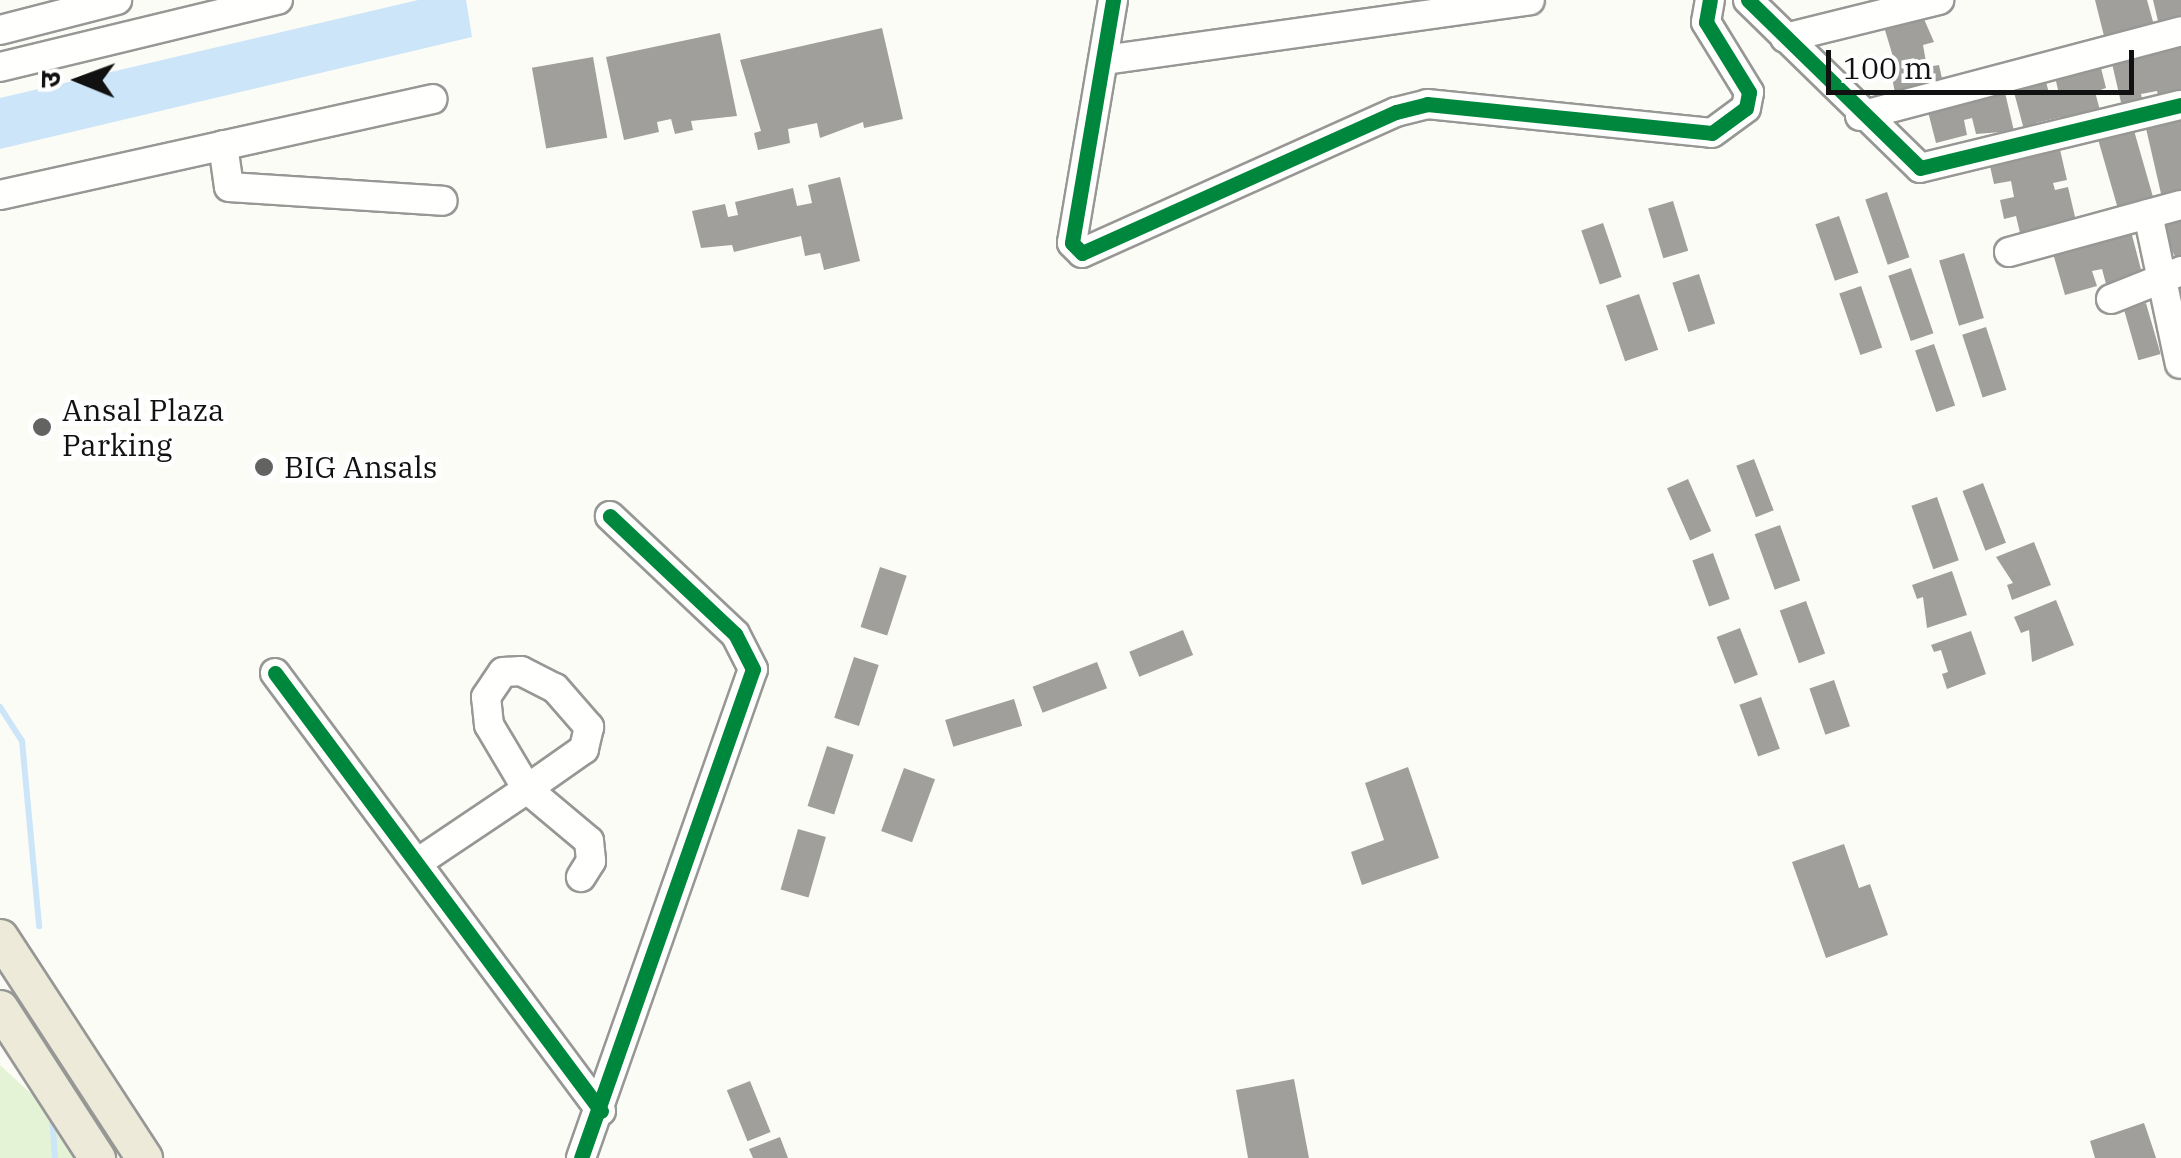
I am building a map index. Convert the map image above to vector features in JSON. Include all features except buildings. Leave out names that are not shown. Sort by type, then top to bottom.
[{"type":"main road","points":[[0,937],[144,1158]]},
{"type":"main road","points":[[0,1008],[15,1048],[97,1158]]},
{"type":"street","points":[[0,30],[117,0]]},
{"type":"street","points":[[0,67],[278,0]]},
{"type":"street","points":[[1114,0],[1072,243],[1082,254],[1396,112],[1427,104],[1712,133],[1746,108],[1749,92],[1706,22],[1710,0]]},
{"type":"street","points":[[1105,60],[1530,0]]},
{"type":"street","points":[[1748,0],[1907,161],[1927,168],[2181,105]]},
{"type":"street","points":[[1784,38],[1939,0]]},
{"type":"street","points":[[1860,116],[2181,32]]},
{"type":"street","points":[[0,195],[432,99]]},
{"type":"street","points":[[224,145],[229,186],[443,201]]},
{"type":"street","points":[[2008,252],[2181,205]]},
{"type":"street","points":[[2148,214],[2171,274],[2178,347]]},
{"type":"street","points":[[2111,299],[2171,274]]},
{"type":"street","points":[[581,1158],[601,1111],[753,669],[735,634],[610,516]]},
{"type":"street","points":[[275,673],[601,1111]]},
{"type":"street","points":[[417,864],[528,789],[589,841],[591,860],[581,878]]},
{"type":"green space","points":[[0,1065],[38,1100],[76,1158],[0,1158]]},
{"type":"water","points":[[418,0],[466,0],[472,37],[0,149],[0,98]]},
{"type":"waterway","points":[[0,707],[22,741],[39,926]]},
{"type":"waterway","points":[[52,1114],[55,1158]]},
{"type":"cycle path","points":[[1113,0],[1072,243],[1082,253],[1396,112],[1427,104],[1712,133],[1746,108],[1749,92],[1706,22],[1710,0]]},
{"type":"cycle path","points":[[1748,0],[1920,168],[2181,105]]},
{"type":"cycle path","points":[[581,1158],[753,669],[735,634],[610,516]]},
{"type":"cycle path","points":[[275,673],[601,1111]]},
{"type":"place","name":"Ansal Plaza Parking","points":[[42,427]]},
{"type":"place","name":"BIG Ansals","points":[[264,467]]}]
